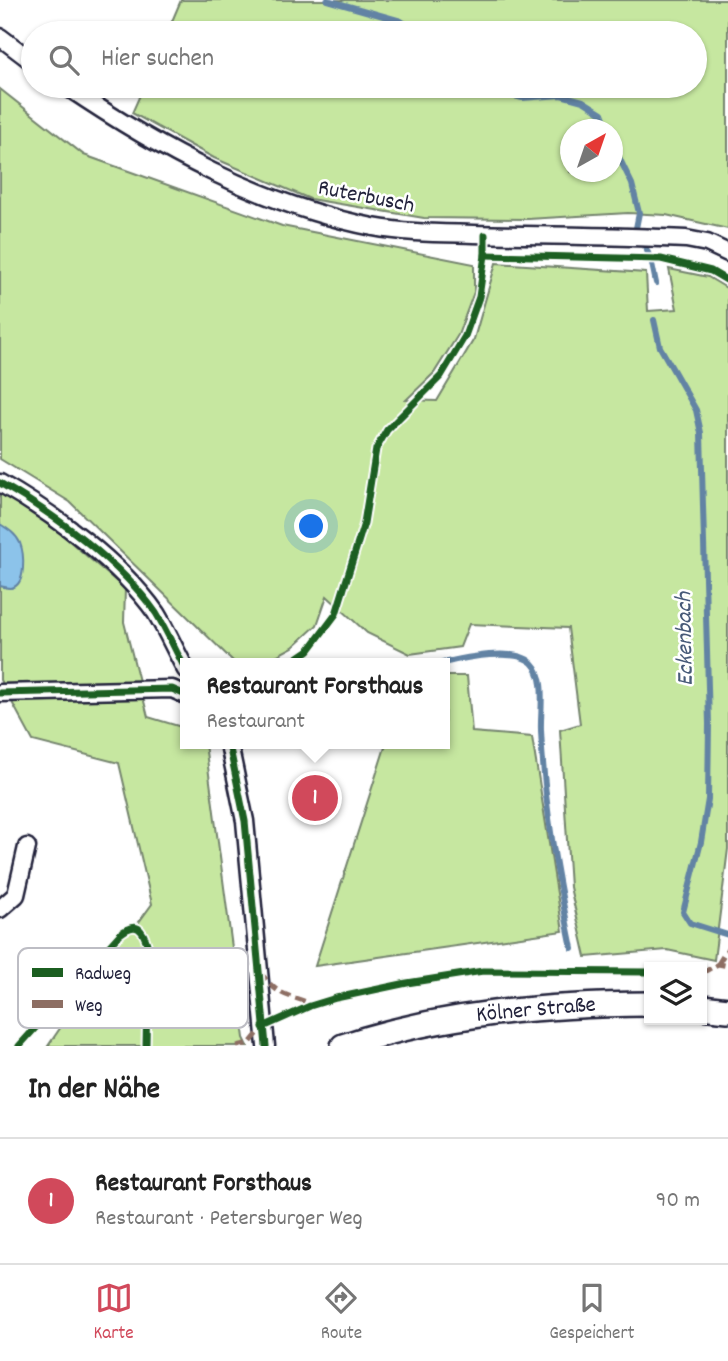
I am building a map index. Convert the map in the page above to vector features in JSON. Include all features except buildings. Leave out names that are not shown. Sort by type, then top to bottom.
[{"type":"main road","name":"Kölner Straße","points":[[342,1046],[412,1026],[495,1013],[573,1005],[644,1004]]},
{"type":"main road","points":[[707,1008],[728,1010]]},
{"type":"street","points":[[0,37],[21,53]]},
{"type":"street","name":"Ruterbusch","points":[[84,98],[107,114],[240,186],[302,209],[374,228],[449,234],[685,239],[706,243],[728,253]]},
{"type":"street","points":[[0,483],[32,501],[128,577],[157,614],[180,658]]},
{"type":"street","points":[[0,693],[172,689],[180,692]]},
{"type":"street","points":[[230,749],[245,821],[266,1046]]},
{"type":"street","points":[[0,909],[16,895],[27,847]]},
{"type":"green space","points":[[181,0],[728,0],[728,229],[666,215],[628,213],[528,219],[424,218],[310,199],[214,158],[132,113],[139,98],[707,98],[707,21],[172,21]]},
{"type":"green space","points":[[0,89],[84,155],[282,226],[474,264],[474,292],[458,335],[434,373],[406,400],[437,401],[474,339],[496,263],[646,273],[648,311],[677,309],[669,269],[708,277],[728,289],[728,849],[714,960],[667,950],[586,957],[570,887],[560,730],[580,724],[568,628],[469,624],[460,647],[410,654],[367,633],[327,596],[317,625],[293,647],[272,658],[230,658],[70,502],[0,459]]},
{"type":"green space","points":[[0,493],[45,520],[125,589],[124,622],[148,717],[180,727],[180,749],[206,749],[232,948],[115,948],[129,927],[136,926],[152,904],[119,763],[33,741],[0,680]]},
{"type":"green space","points":[[450,676],[467,676],[472,732],[532,737],[563,931],[315,966],[384,749],[450,749]]},
{"type":"green space","points":[[60,1028],[243,1028],[248,1046],[48,1046]]},
{"type":"water","points":[[0,524],[16,537],[23,554],[20,581],[11,588],[0,586]]},
{"type":"waterway","name":"Eckenbach","points":[[327,0],[401,21]]},
{"type":"waterway","name":"Eckenbach","points":[[572,98],[583,101],[602,113],[604,119]]},
{"type":"waterway","name":"Eckenbach","points":[[623,166],[632,184],[639,213],[636,228],[651,259],[656,283]]},
{"type":"waterway","name":"Eckenbach","points":[[654,320],[660,347],[696,410],[701,433],[709,724],[708,799],[701,842],[683,912],[690,923],[728,935]]},
{"type":"waterway","points":[[450,662],[476,657],[514,656],[524,658],[537,669],[542,695],[541,730],[548,812],[572,948]]},
{"type":"marked path","points":[[718,964],[728,948]]},
{"type":"marked path","points":[[707,970],[718,964],[728,966]]},
{"type":"marked path","points":[[260,972],[278,991],[312,1004]]},
{"type":"marked path","points":[[237,1046],[250,1043],[264,1026]]},
{"type":"cycle path","points":[[297,658],[309,650],[336,614],[364,523],[376,449],[387,430],[441,376],[465,336],[479,297],[485,235]]},
{"type":"cycle path","points":[[485,255],[661,259],[711,271],[728,281]]},
{"type":"cycle path","points":[[0,483],[64,524],[124,576],[156,613],[180,659]]},
{"type":"cycle path","points":[[0,693],[172,689],[180,692]]},
{"type":"cycle path","points":[[230,749],[245,821],[266,1046]]},
{"type":"cycle path","points":[[107,948],[120,934],[135,927],[144,935],[148,948]]},
{"type":"cycle path","points":[[263,1027],[310,1006],[336,998],[483,971],[644,972]]},
{"type":"cycle path","points":[[19,1046],[35,1028]]},
{"type":"cycle path","points":[[146,1028],[146,1046]]},
{"type":"place","name":"Restaurant Forsthaus","points":[[315,798]]}]
